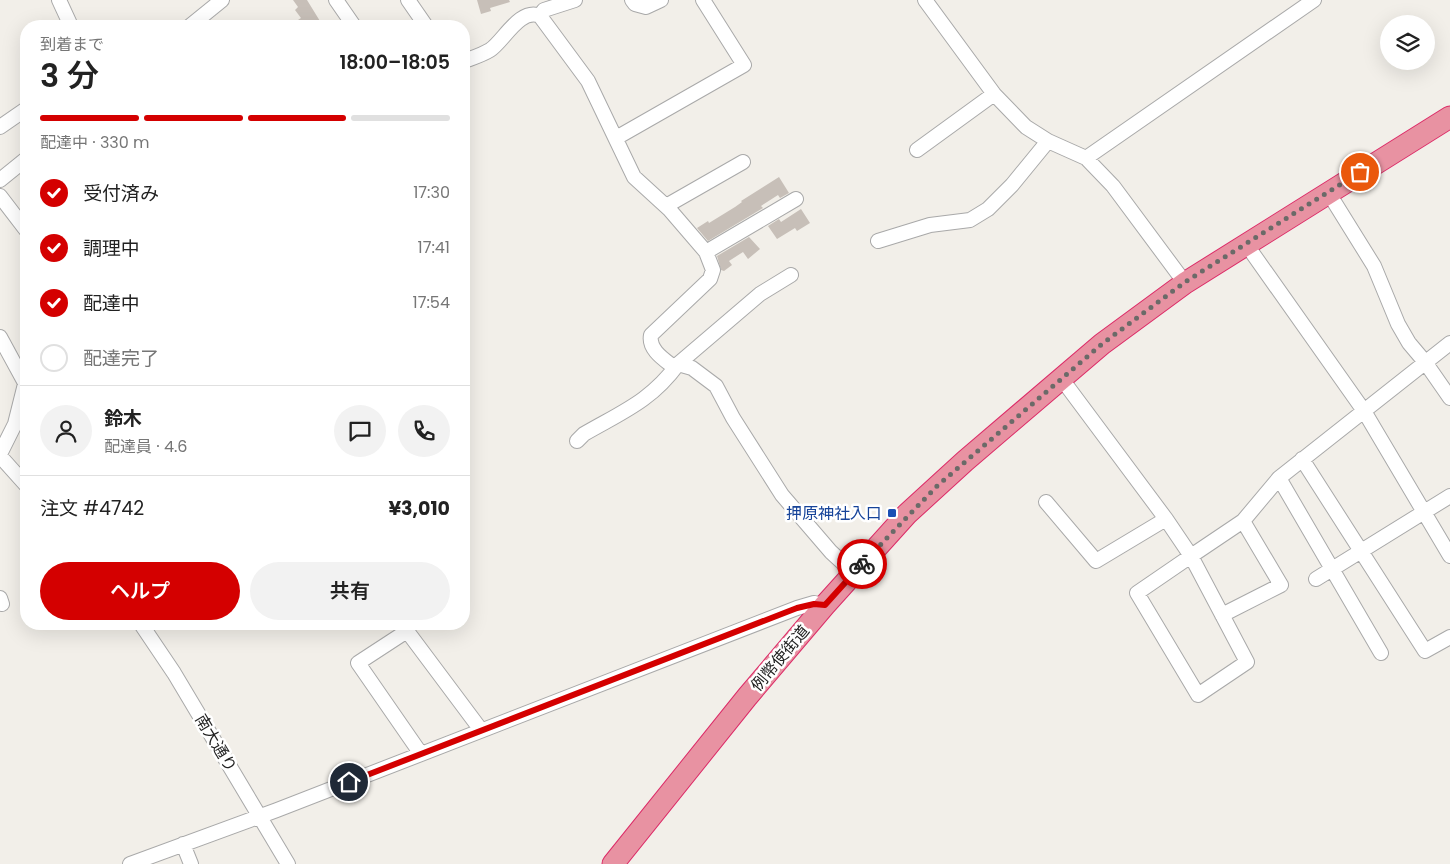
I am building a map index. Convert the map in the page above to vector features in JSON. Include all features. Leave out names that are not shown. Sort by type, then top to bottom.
[{"type":"highway","name":"例幣使街道","points":[[613,864],[747,697],[825,605],[907,514],[937,486],[1061,378],[1185,282],[1450,117]]},
{"type":"street","points":[[60,0],[68,20]]},
{"type":"street","points":[[197,20],[222,0]]},
{"type":"street","points":[[336,0],[350,20]]},
{"type":"street","points":[[408,0],[422,20]]},
{"type":"street","points":[[540,16],[544,10],[575,0]]},
{"type":"street","points":[[632,0],[635,4],[646,7],[662,0]]},
{"type":"street","points":[[616,138],[744,65],[703,0]]},
{"type":"street","points":[[925,0],[994,94],[1026,127],[1048,141],[1086,158],[1113,186],[1185,282]]},
{"type":"street","points":[[1086,158],[1314,0]]},
{"type":"street","points":[[470,58],[490,50],[513,25],[532,15],[540,16],[588,81],[634,177],[666,206],[706,252],[713,270],[710,279],[651,336],[651,344],[654,349],[677,366],[692,368],[716,386],[733,418],[782,495],[831,552],[854,572]]},
{"type":"street","points":[[917,150],[994,94]]},
{"type":"street","points":[[0,127],[20,113]]},
{"type":"street","points":[[878,241],[930,225],[970,220],[988,209],[1006,191],[1048,141]]},
{"type":"street","points":[[666,206],[743,162]]},
{"type":"street","points":[[0,180],[20,164]]},
{"type":"street","points":[[1328,192],[1374,266],[1398,324],[1409,343],[1450,398]]},
{"type":"street","points":[[0,196],[20,222]]},
{"type":"street","points":[[706,252],[796,199]]},
{"type":"street","points":[[1246,244],[1364,411],[1450,556]]},
{"type":"street","points":[[577,442],[584,434],[646,399],[666,381],[677,366],[760,294],[791,275]]},
{"type":"street","points":[[0,337],[20,372]]},
{"type":"street","points":[[1061,378],[1166,519],[1191,556],[1247,662],[1198,695],[1137,593],[1191,556],[1242,521],[1279,478],[1450,342]]},
{"type":"street","points":[[20,405],[15,424],[0,455],[20,478]]},
{"type":"street","points":[[1302,459],[1425,651],[1450,637]]},
{"type":"street","points":[[1279,478],[1380,653]]},
{"type":"street","points":[[1316,579],[1450,496]]},
{"type":"street","points":[[1046,502],[1096,561],[1166,519]]},
{"type":"street","points":[[1222,615],[1281,585],[1242,521]]},
{"type":"street","points":[[138,863],[797,608],[814,604],[825,605]]},
{"type":"street","name":"南大通り","points":[[144,630],[174,673],[288,864]]},
{"type":"street","points":[[421,754],[358,663],[407,631],[481,730]]},
{"type":"street","points":[[184,844],[191,864]]},
{"type":"building","points":[[293,0],[307,0],[319,20],[298,20],[301,18],[295,10],[298,7]]},
{"type":"building","points":[[477,0],[509,0],[510,2],[490,8],[491,11],[481,14]]},
{"type":"building","points":[[779,177],[789,193],[780,198],[778,195],[761,206],[763,208],[708,241],[697,228],[735,207],[741,201]]},
{"type":"building","points":[[801,209],[810,223],[797,231],[795,228],[777,239],[768,226],[779,219],[781,222]]},
{"type":"building","points":[[749,237],[760,249],[748,259],[743,252],[729,261],[732,265],[724,271],[721,270],[717,256]]},
{"type":"way so far","points":[[862,564],[907,514],[937,486],[1102,344],[1185,282],[1360,172]]},
{"type":"place","name":"押原神社入口","points":[[892,513]]},
{"type":"route","points":[[349,782],[797,608],[814,604],[825,605],[862,564]]}]
